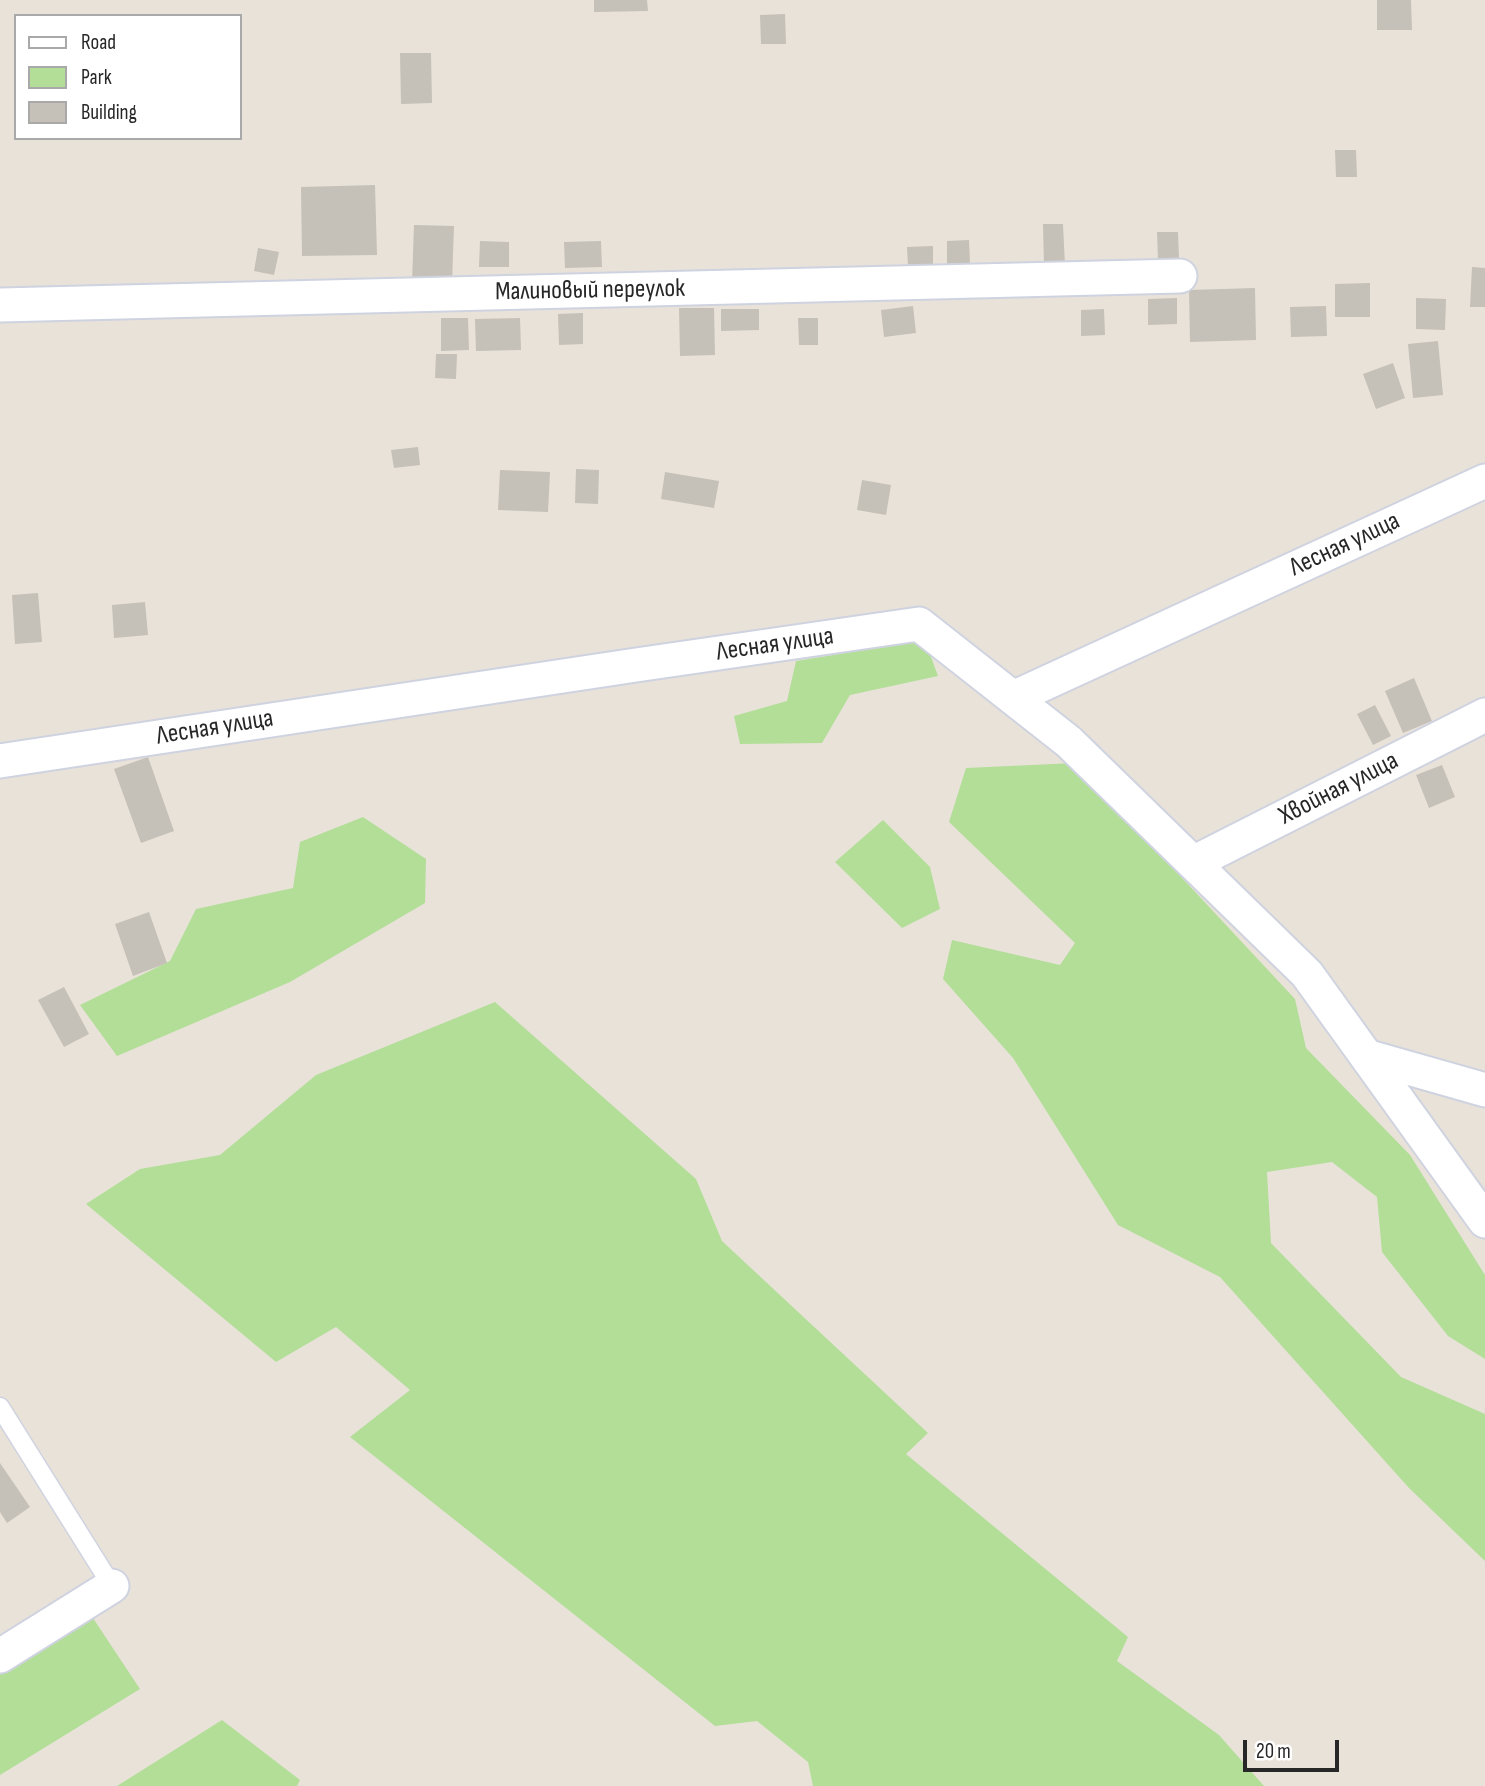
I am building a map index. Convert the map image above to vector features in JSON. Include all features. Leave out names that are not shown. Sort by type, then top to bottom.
[{"type":"street","name":"Малиновый переулок","points":[[0,306],[1180,276]]},
{"type":"street","name":"Лесная улица","points":[[0,761],[636,664],[919,624],[1013,698],[1485,481]]},
{"type":"street","points":[[1013,698],[1069,742],[1307,974],[1485,1221]]},
{"type":"street","name":"Хвойная улица","points":[[1193,863],[1485,715]]},
{"type":"street","points":[[1366,1056],[1485,1090]]},
{"type":"street","points":[[0,1656],[112,1586]]},
{"type":"lane","points":[[0,1407],[112,1586]]},
{"type":"green space","points":[[925,640],[938,676],[850,695],[822,743],[740,744],[734,716],[787,701],[796,661]]},
{"type":"green space","points":[[1075,763],[1295,999],[1306,1048],[1410,1155],[1485,1275],[1485,1359],[1448,1336],[1382,1252],[1377,1197],[1332,1162],[1267,1172],[1271,1243],[1401,1377],[1485,1414],[1485,1561],[1409,1488],[1220,1277],[1118,1225],[1013,1058],[943,979],[952,940],[1060,965],[1075,943],[949,822],[966,768]]},
{"type":"green space","points":[[363,817],[426,859],[425,903],[290,982],[117,1056],[80,1005],[170,961],[196,909],[293,888],[300,842]]},
{"type":"green space","points":[[883,820],[930,867],[940,909],[902,928],[835,862]]},
{"type":"green space","points":[[495,1002],[696,1179],[722,1241],[928,1433],[906,1454],[1128,1637],[1117,1661],[1219,1735],[1264,1786],[813,1786],[808,1762],[757,1721],[715,1726],[350,1437],[410,1390],[336,1327],[276,1362],[86,1204],[140,1169],[220,1155],[316,1075]]},
{"type":"green space","points":[[87,1609],[140,1689],[0,1775],[0,1640]]},
{"type":"green space","points":[[222,1720],[300,1780],[297,1786],[117,1786]]},
{"type":"building","points":[[594,0],[647,0],[648,11],[594,12]]},
{"type":"building","points":[[1377,0],[1411,0],[1412,30],[1377,30]]},
{"type":"building","points":[[785,14],[786,44],[761,44],[760,15]]},
{"type":"building","points":[[400,53],[431,53],[432,103],[401,104]]},
{"type":"building","points":[[1335,150],[1356,150],[1357,177],[1336,177]]},
{"type":"building","points":[[375,185],[377,255],[302,256],[301,187]]},
{"type":"building","points":[[1043,224],[1063,224],[1065,266],[1044,267]]},
{"type":"building","points":[[414,225],[454,226],[452,283],[412,282]]},
{"type":"building","points":[[1157,232],[1178,232],[1179,259],[1158,260]]},
{"type":"building","points":[[969,240],[970,264],[947,265],[947,241]]},
{"type":"building","points":[[480,241],[509,242],[509,267],[479,267]]},
{"type":"building","points":[[601,241],[602,267],[565,268],[564,242]]},
{"type":"building","points":[[933,246],[933,266],[908,266],[907,247]]},
{"type":"building","points":[[258,248],[279,252],[274,275],[254,271]]},
{"type":"building","points":[[1472,267],[1485,268],[1485,307],[1470,307]]},
{"type":"building","points":[[1370,283],[1370,317],[1335,317],[1335,284]]},
{"type":"building","points":[[1255,288],[1256,340],[1190,342],[1189,290]]},
{"type":"building","points":[[1177,298],[1177,324],[1148,325],[1148,299]]},
{"type":"building","points":[[1416,298],[1446,299],[1445,330],[1416,329]]},
{"type":"building","points":[[913,306],[916,333],[884,337],[881,310]]},
{"type":"building","points":[[1326,306],[1327,336],[1291,337],[1290,307]]},
{"type":"building","points":[[679,308],[714,308],[715,355],[680,356]]},
{"type":"building","points":[[721,309],[759,309],[759,330],[721,331]]},
{"type":"building","points":[[1104,309],[1105,335],[1081,336],[1081,310]]},
{"type":"building","points":[[583,313],[583,344],[559,345],[558,314]]},
{"type":"building","points":[[441,318],[468,318],[469,350],[441,351]]},
{"type":"building","points":[[520,318],[521,350],[476,351],[475,319]]},
{"type":"building","points":[[798,318],[818,318],[818,345],[799,345]]},
{"type":"building","points":[[1438,341],[1443,395],[1413,398],[1408,344]]},
{"type":"building","points":[[436,354],[457,354],[456,379],[435,378]]},
{"type":"building","points":[[1393,363],[1405,398],[1376,409],[1363,374]]},
{"type":"building","points":[[418,447],[420,465],[394,468],[391,450]]},
{"type":"building","points":[[576,469],[599,470],[598,504],[575,503]]},
{"type":"building","points":[[500,470],[550,472],[548,512],[498,510]]},
{"type":"building","points":[[665,472],[719,481],[714,508],[661,499]]},
{"type":"building","points":[[862,480],[891,485],[886,515],[857,510]]},
{"type":"building","points":[[38,593],[42,642],[15,644],[12,595]]},
{"type":"building","points":[[145,602],[148,635],[114,638],[112,605]]},
{"type":"building","points":[[1414,678],[1432,721],[1403,733],[1385,691]]},
{"type":"building","points":[[1375,705],[1391,736],[1373,745],[1357,714]]},
{"type":"building","points":[[148,757],[174,831],[141,843],[114,769]]},
{"type":"building","points":[[1442,765],[1455,797],[1429,808],[1416,775]]},
{"type":"building","points":[[149,912],[167,963],[133,976],[115,924]]},
{"type":"building","points":[[64,987],[89,1034],[64,1047],[38,1000]]},
{"type":"building","points":[[0,1463],[30,1507],[7,1523],[0,1512]]}]
